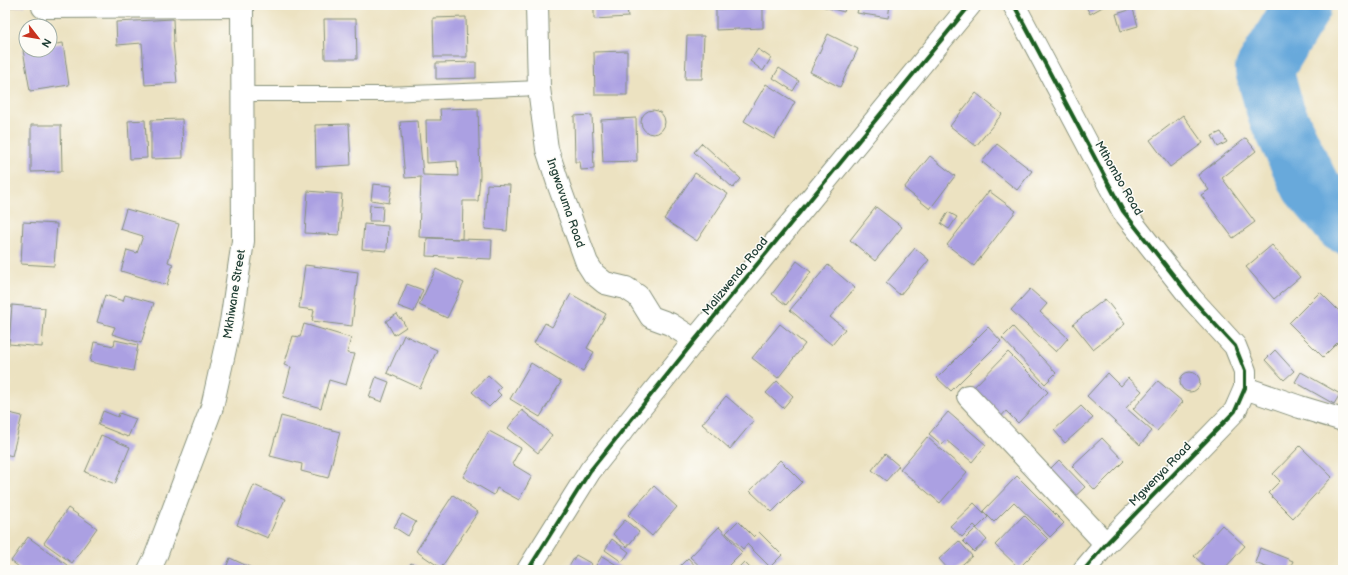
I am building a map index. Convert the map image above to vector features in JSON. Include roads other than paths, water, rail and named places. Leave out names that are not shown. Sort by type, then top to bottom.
[{"type":"street","points":[[43,6],[242,5]]},
{"type":"street","name":"Mkhiwane Street","points":[[149,570],[155,558],[212,408],[231,322],[243,240],[242,5]]},
{"type":"street","name":"Ingwavuma Road","points":[[537,5],[538,88],[547,149],[587,263],[594,274],[605,283],[626,288],[638,296],[651,317],[670,324],[695,340]]},
{"type":"street","name":"Malizwenda Road","points":[[528,570],[590,471],[695,340],[970,5]]},
{"type":"street","name":"Mthombo Road","points":[[1014,5],[1123,212],[1192,299],[1235,346],[1245,371],[1246,388]]},
{"type":"street","points":[[1246,388],[1300,408],[1343,420]]},
{"type":"street","name":"Mgwenya Road","points":[[1084,570],[1106,544],[1235,411],[1246,388]]},
{"type":"street","points":[[968,396],[1106,544]]},
{"type":"lane","points":[[242,94],[384,94],[538,88]]},
{"type":"waterway","points":[[1303,5],[1264,70],[1276,113],[1310,185],[1343,224]]}]
